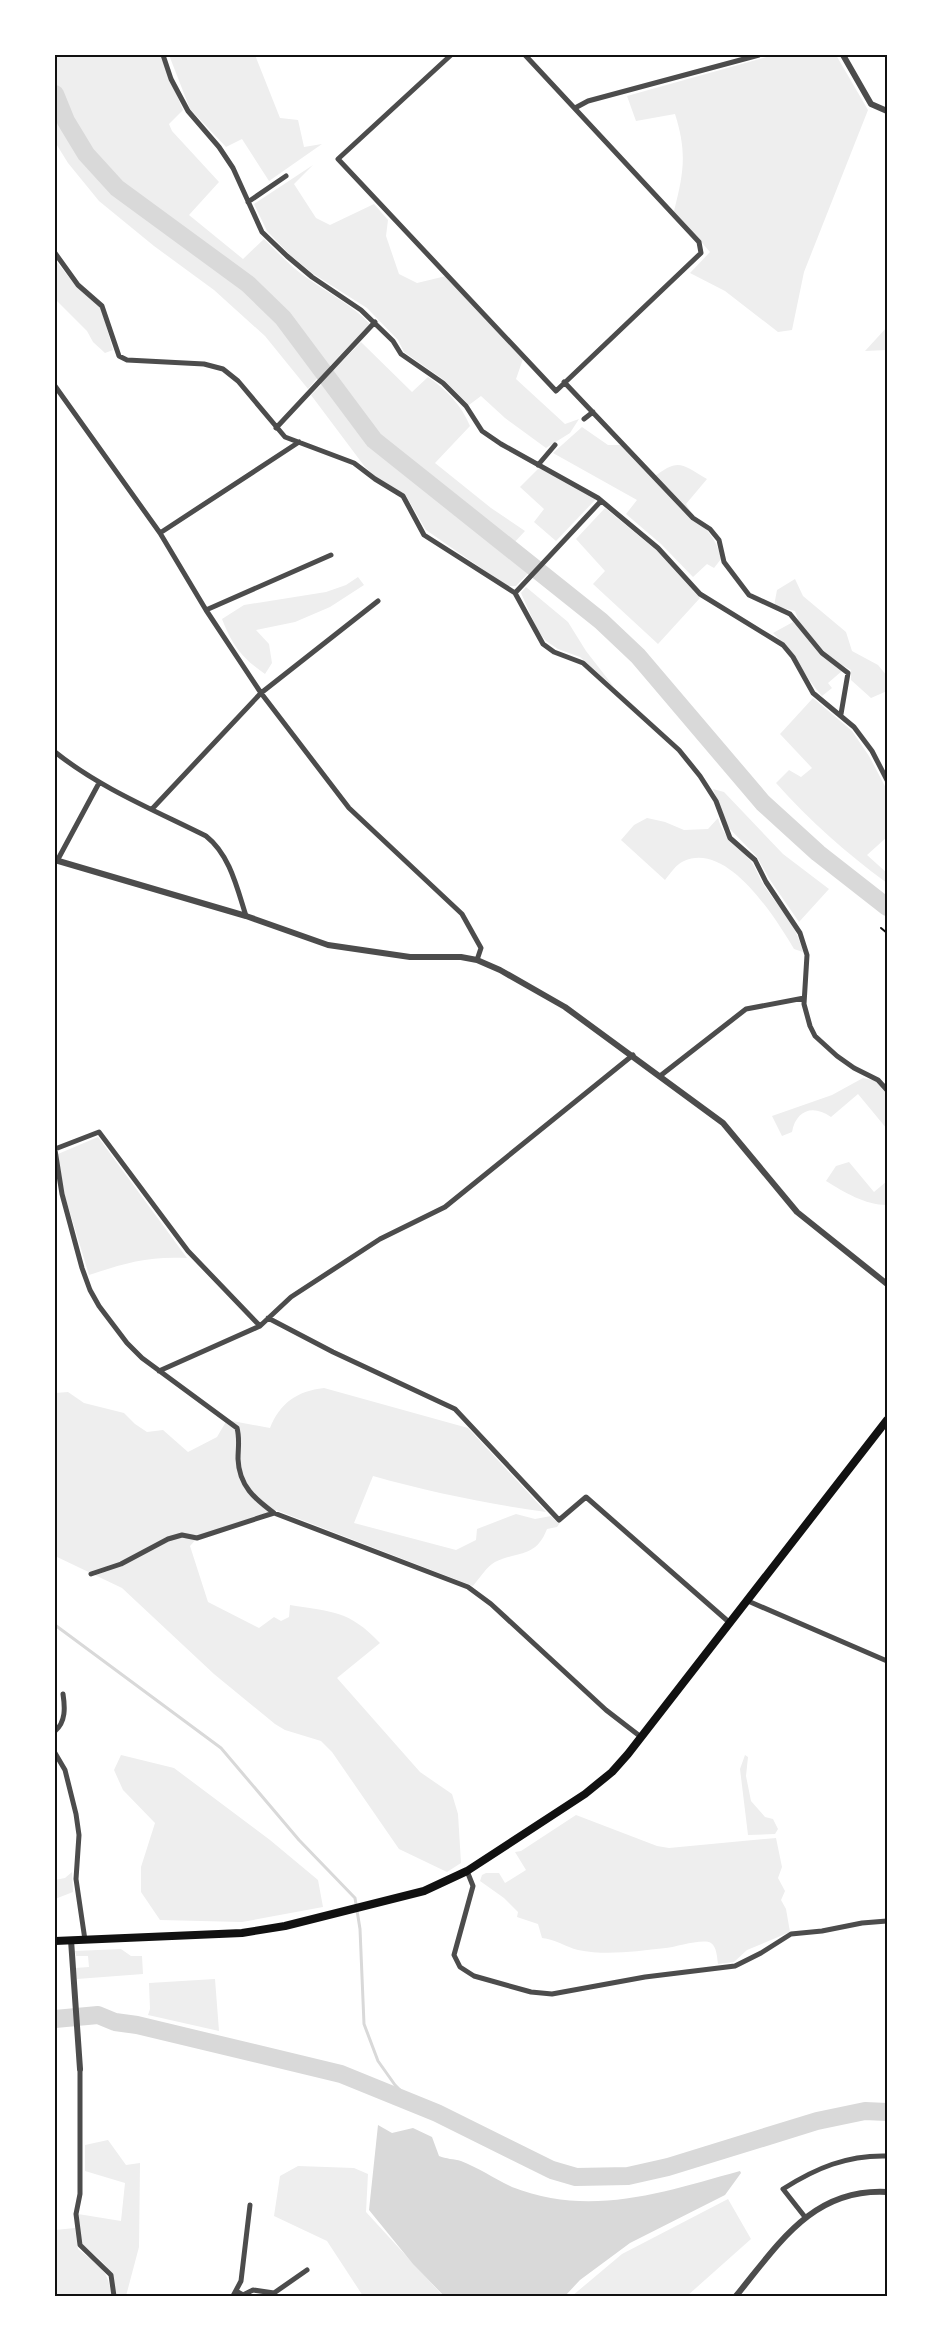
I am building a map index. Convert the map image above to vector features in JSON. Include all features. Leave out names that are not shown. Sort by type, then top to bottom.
[{"type":"main road","points":[[55,1941],[242,1933],[286,1926],[424,1891],[468,1871],[585,1794],[612,1772],[642,1737],[887,1420]]},
{"type":"street","points":[[163,55],[188,111],[219,147],[233,168],[262,232],[286,256],[312,277],[361,310],[375,322],[393,341],[402,354],[443,383],[466,406],[482,431],[501,444],[601,500],[658,548],[700,594],[783,645],[793,657],[813,693],[841,714],[854,727],[872,751],[887,780]]},
{"type":"street","points":[[450,55],[338,159],[556,391],[701,253],[699,242],[525,55]]},
{"type":"street","points":[[575,108],[588,101],[760,55]]},
{"type":"street","points":[[843,55],[871,104],[887,111]]},
{"type":"street","points":[[248,202],[286,176]]},
{"type":"street","points":[[55,253],[78,285],[102,306],[119,356],[127,360],[204,364],[223,369],[238,381],[276,428],[285,436],[354,463],[375,479],[403,496],[424,535],[515,593],[543,644],[554,652],[583,663],[679,750],[700,776],[716,801],[730,838],[755,860],[766,882],[800,933],[807,955],[804,998],[810,1026],[815,1036],[837,1056],[854,1068],[878,1080],[887,1090]]},
{"type":"street","points":[[276,428],[375,322]]},
{"type":"street","points":[[564,382],[693,518],[710,529],[719,540],[724,562],[749,595],[790,614],[822,653],[848,673],[841,714]]},
{"type":"street","points":[[55,386],[160,533],[206,610],[261,693],[349,808],[462,914],[481,948],[477,960]]},
{"type":"street","points":[[584,419],[593,412]]},
{"type":"street","points":[[160,533],[299,442]]},
{"type":"street","points":[[538,465],[556,445]]},
{"type":"street","points":[[515,593],[601,500]]},
{"type":"street","points":[[206,610],[330,555]]},
{"type":"street","points":[[152,809],[261,693],[378,601]]},
{"type":"street","points":[[55,752],[99,783],[206,836],[216,844],[234,880],[246,916]]},
{"type":"street","points":[[99,783],[56,860],[246,916],[328,945],[410,957],[461,957],[477,960],[536,989],[633,1055],[722,1123],[797,1212],[887,1284]]},
{"type":"street","points":[[660,1076],[746,1009],[804,998]]},
{"type":"street","points":[[159,1371],[260,1326],[291,1297],[380,1239],[445,1207],[633,1055]]},
{"type":"street","points":[[260,1326],[188,1251],[99,1132],[55,1150],[62,1194],[90,1290],[99,1306],[127,1343],[159,1371],[237,1428],[239,1436],[238,1462],[250,1495],[274,1513],[468,1587],[491,1604],[606,1710],[642,1737]]},
{"type":"street","points":[[268,1318],[333,1352],[455,1409],[559,1520],[586,1497],[730,1623]]},
{"type":"street","points":[[91,1574],[121,1564],[168,1539],[182,1535],[197,1538],[274,1513]]},
{"type":"street","points":[[748,1601],[887,1662]]},
{"type":"street","points":[[55,1731],[66,1709],[63,1694]]},
{"type":"street","points":[[55,1754],[65,1770],[76,1814],[79,1835],[76,1880],[85,1940]]},
{"type":"street","points":[[468,1871],[473,1886],[454,1956],[460,1967],[474,1976],[531,1992],[552,1994],[645,1976],[735,1966],[761,1953],[791,1934],[887,1921]]},
{"type":"street","points":[[71,1940],[80,2069],[80,2194],[76,2214],[80,2245],[111,2275],[114,2296]]},
{"type":"street","points":[[805,2217],[783,2189],[805,2175],[832,2162],[865,2155],[887,2156]]},
{"type":"street","points":[[736,2296],[785,2237],[805,2217],[830,2202],[842,2198],[867,2192],[887,2192]]},
{"type":"street","points":[[250,2205],[241,2281],[234,2293],[243,2295],[253,2290],[274,2293],[307,2270]]},
{"type":"path","points":[[881,928],[887,933]]},
{"type":"shaded area","points":[[57,55],[160,55],[183,110],[169,124],[172,131],[219,182],[189,215],[243,259],[264,239],[298,271],[349,306],[370,324],[326,370],[288,318],[262,290],[242,273],[133,195],[113,178],[95,158],[76,130],[60,93],[54,71]]},
{"type":"shaded area","points":[[169,55],[255,55],[280,118],[298,120],[304,147],[322,144],[269,181],[242,139],[226,147],[190,109]]},
{"type":"shaded area","points":[[774,55],[836,55],[868,110],[804,272],[792,330],[778,332],[725,291],[690,273],[710,252],[674,211],[683,162],[679,127],[675,114],[636,121],[627,96]]},
{"type":"shaded area","points":[[55,111],[78,152],[126,204],[165,227],[251,292],[281,323],[319,376],[308,389],[265,336],[214,290],[154,246],[99,201],[68,163],[55,142]]},
{"type":"shaded area","points":[[313,165],[294,184],[316,218],[330,225],[374,204],[388,220],[386,236],[399,274],[417,283],[446,276],[523,359],[516,379],[565,424],[579,419],[570,433],[546,448],[505,418],[481,396],[469,405],[444,380],[404,352],[398,340],[367,308],[312,273],[289,254],[267,231],[254,204]]},
{"type":"shaded area","points":[[55,260],[76,286],[101,308],[113,350],[105,353],[93,342],[87,331],[55,299]]},
{"type":"shaded area","points":[[887,327],[887,350],[865,351]]},
{"type":"shaded area","points":[[361,342],[412,392],[428,377],[441,387],[458,405],[470,426],[435,463],[491,508],[525,531],[512,545],[376,438],[327,377]]},
{"type":"shaded area","points":[[324,382],[372,443],[532,569],[516,586],[507,586],[426,530],[405,494],[376,477],[365,467],[311,395]]},
{"type":"shaded area","points":[[582,427],[608,445],[622,445],[652,478],[668,467],[680,465],[691,469],[707,479],[686,504],[711,536],[719,550],[721,559],[714,568],[707,564],[693,577],[661,544],[626,514],[637,500],[553,453]]},
{"type":"shaded area","points":[[539,468],[596,499],[556,541],[534,522],[544,509],[520,487]]},
{"type":"shaded area","points":[[605,508],[656,550],[700,598],[658,644],[593,584],[605,571],[576,539]]},
{"type":"shaded area","points":[[358,577],[364,585],[330,607],[295,622],[256,630],[269,644],[272,663],[265,674],[239,650],[222,619],[244,605],[326,592],[346,585]]},
{"type":"shaded area","points":[[795,579],[803,596],[846,632],[852,651],[878,665],[887,676],[887,691],[871,698],[851,680],[851,670],[831,659],[799,622],[795,611],[774,606],[777,590]]},
{"type":"shaded area","points":[[526,587],[568,622],[586,651],[614,687],[580,657],[558,649],[546,641],[538,631],[521,593]]},
{"type":"shaded area","points":[[793,622],[821,654],[842,671],[828,683],[832,688],[822,696],[787,648],[773,633]]},
{"type":"shaded area","points":[[813,698],[852,731],[869,756],[887,790],[887,837],[867,855],[887,873],[887,883],[829,836],[776,783],[789,770],[801,777],[812,768],[780,734]]},
{"type":"shaded area","points":[[713,789],[724,792],[783,854],[829,889],[799,922],[770,880],[757,857],[728,827]]},
{"type":"shaded area","points":[[647,818],[665,822],[684,830],[708,829],[718,818],[724,832],[750,860],[765,887],[787,918],[797,934],[803,952],[794,949],[763,903],[749,886],[733,872],[717,862],[701,858],[681,862],[665,880],[621,840],[634,825]]},
{"type":"shaded area","points":[[863,1078],[877,1081],[887,1093],[887,1129],[858,1094],[831,1117],[818,1111],[806,1111],[797,1119],[792,1132],[782,1136],[772,1116],[832,1095]]},
{"type":"shaded area","points":[[98,1137],[187,1258],[148,1259],[89,1275],[64,1193],[58,1154]]},
{"type":"shaded area","points":[[849,1162],[874,1192],[887,1181],[887,1205],[863,1200],[826,1181],[836,1166]]},
{"type":"shaded area","points":[[324,1388],[468,1428],[546,1512],[459,1497],[373,1476],[354,1523],[456,1550],[476,1540],[477,1529],[516,1514],[535,1519],[551,1516],[558,1523],[562,1520],[557,1527],[547,1529],[543,1538],[532,1549],[492,1564],[473,1586],[276,1510],[200,1535],[190,1546],[208,1602],[259,1628],[274,1617],[281,1621],[289,1617],[290,1605],[329,1611],[349,1618],[359,1624],[380,1643],[337,1678],[420,1772],[452,1794],[458,1814],[461,1863],[447,1872],[399,1849],[332,1752],[321,1741],[285,1730],[275,1724],[214,1674],[122,1588],[55,1556],[55,1393],[68,1392],[84,1403],[124,1413],[147,1432],[163,1430],[188,1452],[217,1437],[227,1420],[270,1428],[284,1405],[298,1395]]},
{"type":"shaded area","points":[[121,1755],[174,1768],[270,1840],[318,1880],[323,1907],[242,1922],[160,1920],[141,1892],[141,1867],[155,1823],[123,1790],[114,1770]]},
{"type":"shaded area","points":[[745,1755],[748,1757],[746,1776],[751,1801],[765,1817],[773,1819],[778,1829],[775,1834],[748,1835],[740,1769]]},
{"type":"shaded area","points":[[576,1815],[657,1846],[669,1848],[776,1838],[782,1867],[778,1878],[785,1891],[781,1900],[786,1909],[790,1932],[747,1950],[734,1962],[718,1964],[714,1947],[711,1943],[707,1942],[644,1950],[600,1953],[578,1950],[542,1938],[538,1924],[517,1917],[518,1912],[504,1898],[480,1881],[482,1875],[486,1873],[499,1873],[505,1883],[526,1870],[515,1852],[521,1851]]},
{"type":"shaded area","points":[[72,1872],[73,1892],[55,1899],[55,1880],[65,1878]]},
{"type":"shaded area","points":[[121,1949],[131,1956],[142,1956],[143,1974],[77,1979],[75,1968],[89,1967],[88,1956],[76,1956],[75,1951]]},
{"type":"shaded area","points":[[215,1979],[219,2031],[148,2015],[150,2009],[149,1983]]},
{"type":"shaded area","points":[[378,2125],[392,2133],[413,2128],[432,2137],[439,2156],[461,2161],[512,2187],[541,2196],[570,2201],[599,2201],[627,2198],[683,2187],[740,2171],[741,2173],[725,2195],[630,2243],[580,2280],[565,2296],[444,2296],[413,2264],[369,2210]]},
{"type":"shaded area","points":[[108,2140],[126,2165],[140,2163],[139,2247],[126,2296],[116,2296],[112,2277],[106,2266],[82,2244],[78,2214],[121,2221],[125,2183],[85,2171],[85,2145]]},
{"type":"shaded area","points":[[298,2166],[354,2168],[368,2174],[366,2212],[443,2296],[363,2296],[327,2241],[274,2216],[280,2176]]},
{"type":"shaded area","points":[[728,2199],[751,2239],[687,2296],[572,2296],[622,2254]]},
{"type":"shaded area","points":[[75,2228],[78,2249],[105,2273],[112,2296],[55,2296],[55,2230]]},
{"type":"waterway","points":[[55,94],[66,121],[86,154],[117,188],[248,284],[283,318],[374,440],[601,621],[638,656],[763,803],[818,853],[887,907]]},
{"type":"waterway","points":[[55,1625],[221,1748],[299,1840],[355,1898],[360,1929],[364,2024],[378,2061],[395,2085],[415,2105]]},
{"type":"waterway","points":[[55,2019],[98,2015],[115,2022],[137,2025],[341,2074],[437,2113],[552,2170],[576,2177],[628,2176],[668,2167],[817,2121],[865,2111],[887,2112]]}]
